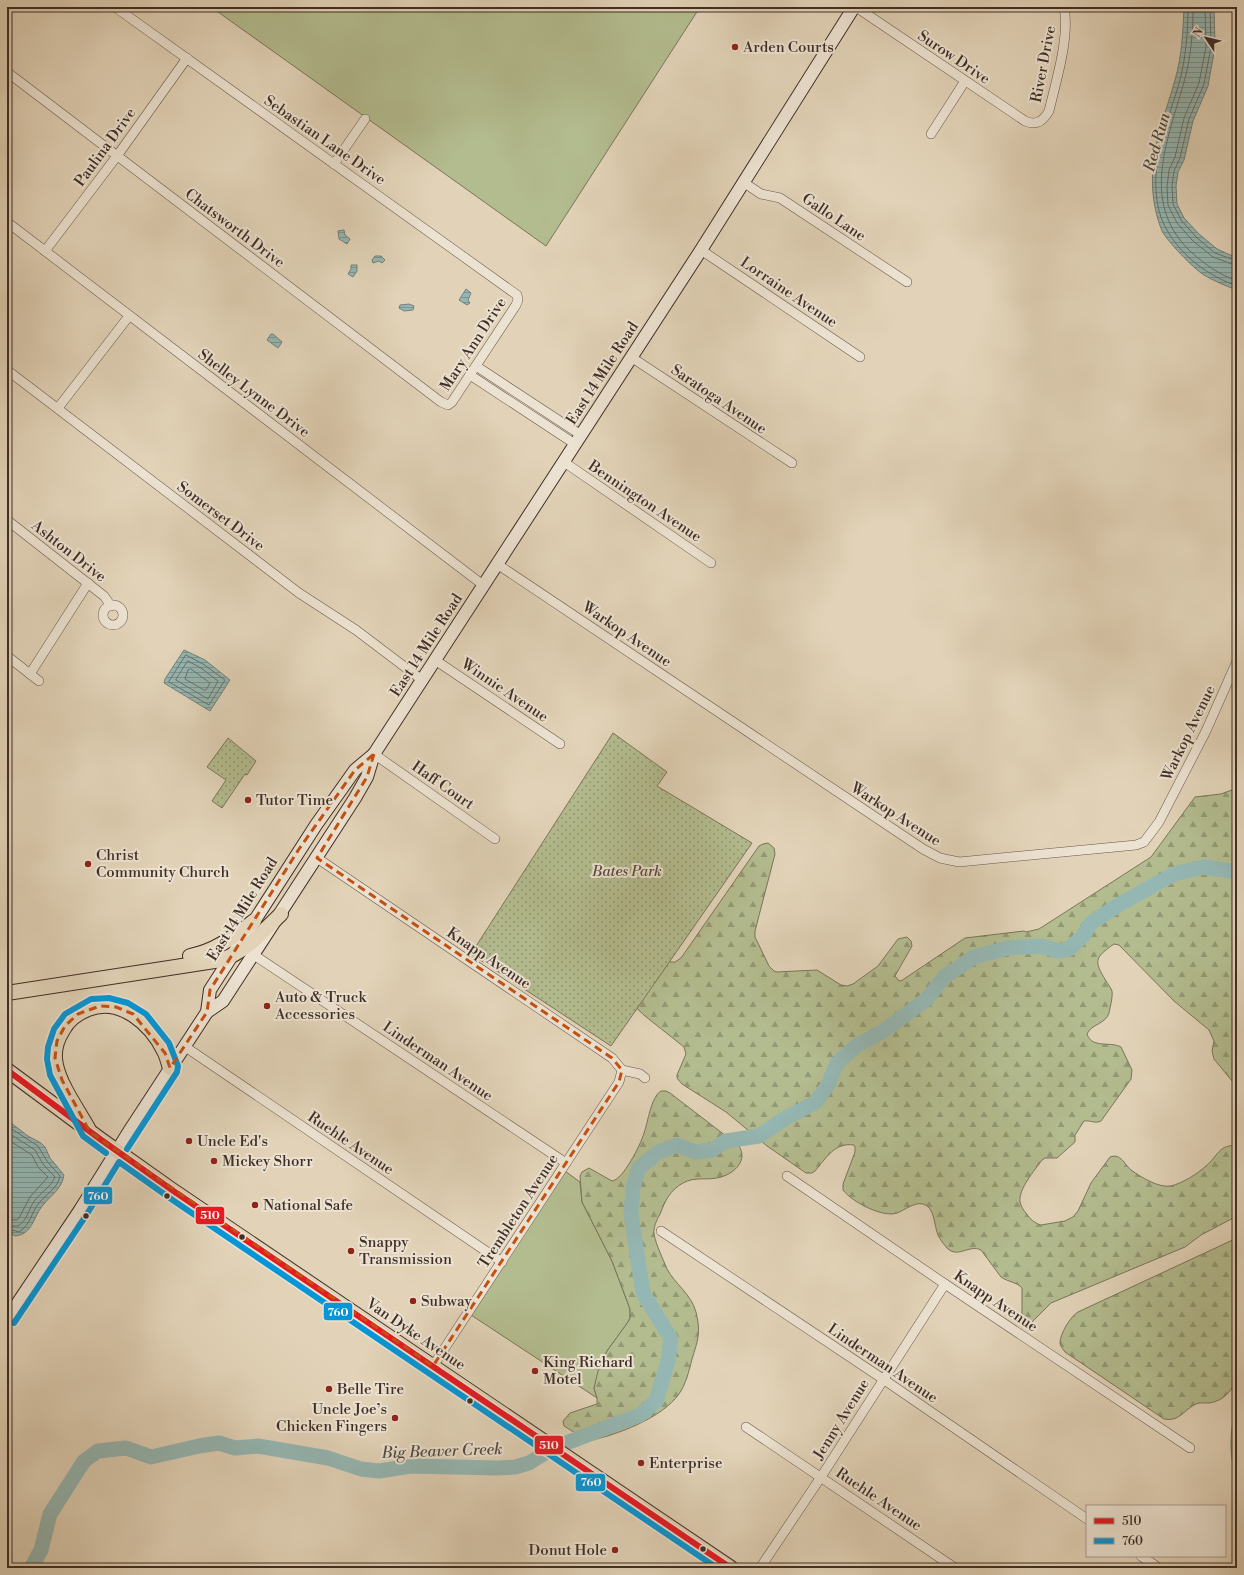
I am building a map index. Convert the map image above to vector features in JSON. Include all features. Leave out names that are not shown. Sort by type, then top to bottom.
[{"type":"main road","name":"East 14 Mile Road","points":[[207,1012],[210,990],[230,957],[299,850],[355,770],[374,754],[701,250],[855,7]]},
{"type":"main road","name":"East 14 Mile Road","points":[[7,1319],[80,1210],[116,1151],[207,1012],[223,1001],[254,955],[368,777],[374,754]]},
{"type":"main road","points":[[7,993],[230,957],[245,949],[280,914]]},
{"type":"main road","points":[[7,985],[204,953],[226,942],[254,921]]},
{"type":"main road","points":[[90,1132],[56,1066],[55,1058],[57,1041],[65,1026],[71,1019],[85,1010],[100,1006],[108,1006],[124,1010],[140,1020],[158,1041],[165,1052],[170,1068]]},
{"type":"main road","name":"Van Dyke Avenue","points":[[7,1070],[116,1151],[537,1435],[731,1568]]},
{"type":"street","name":"Sebastian Lane Drive","points":[[115,7],[513,291],[518,298]]},
{"type":"street","name":"Surow Drive","points":[[855,7],[1025,121],[1031,123],[1039,122]]},
{"type":"street","name":"River Drive","points":[[1039,122],[1043,121],[1049,111],[1066,29],[1064,7]]},
{"type":"street","name":"Paulina Drive","points":[[45,251],[117,156],[187,58]]},
{"type":"street","name":"Chatsworth Drive","points":[[7,72],[434,398],[443,404],[448,405]]},
{"type":"street","points":[[931,134],[965,81]]},
{"type":"street","points":[[334,164],[365,119]]},
{"type":"street","name":"Gallo Lane","points":[[743,182],[761,194],[780,198],[907,282]]},
{"type":"street","name":"Shelley Lynne Drive","points":[[7,222],[483,586]]},
{"type":"street","name":"Lorraine Avenue","points":[[701,250],[860,357]]},
{"type":"street","name":"Mary Ann Drive","points":[[448,405],[454,400],[516,305],[518,298]]},
{"type":"street","points":[[58,408],[129,316]]},
{"type":"street","name":"Saratoga Avenue","points":[[631,357],[792,463]]},
{"type":"street","points":[[476,366],[578,440]]},
{"type":"street","name":"Somerset Drive","points":[[7,370],[299,593],[356,630],[422,680]]},
{"type":"street","points":[[470,375],[578,440]]},
{"type":"street","name":"Bennington Avenue","points":[[564,462],[711,563]]},
{"type":"street","name":"Ashton Drive","points":[[7,520],[104,596],[111,606]]},
{"type":"street","name":"Warkop Avenue","points":[[497,564],[922,849],[940,858],[959,862],[1136,845],[1144,842],[1159,822],[1203,738],[1237,661]]},
{"type":"street","points":[[30,674],[88,583]]},
{"type":"street","points":[[7,656],[39,681]]},
{"type":"street","name":"Winnie Avenue","points":[[435,660],[560,744]]},
{"type":"street","name":"Haff Court","points":[[374,754],[495,839]]},
{"type":"street","name":"Knapp Avenue","points":[[317,858],[612,1058],[622,1070]]},
{"type":"street","name":"Linderman Avenue","points":[[254,955],[566,1163]]},
{"type":"street","name":"Ruehle Avenue","points":[[184,1046],[502,1262]]},
{"type":"street","points":[[622,1070],[640,1074],[645,1078]]},
{"type":"street","name":"Trembleton Avenue","points":[[433,1366],[619,1082],[622,1070]]},
{"type":"street","name":"Knapp Avenue","points":[[787,1176],[1190,1448]]},
{"type":"street","name":"Linderman Avenue","points":[[661,1232],[883,1379],[1086,1518]]},
{"type":"street","name":"Jenny Avenue","points":[[760,1568],[946,1284]]},
{"type":"street","name":"Ruehle Avenue","points":[[746,1426],[956,1568]]},
{"type":"street","points":[[1142,1557],[1159,1568]]},
{"type":"highlighted area","points":[[374,754],[367,777],[317,858],[612,1058],[622,1070],[619,1082],[433,1366],[90,1132],[62,1080],[55,1058],[57,1041],[65,1026],[78,1014],[100,1006],[116,1007],[133,1014],[165,1053],[170,1068],[207,1012],[210,990],[299,849],[355,770]]},
{"type":"green space","points":[[211,7],[700,7],[546,246]]},
{"type":"green space","name":"Bates Park","points":[[613,733],[667,772],[657,786],[752,843],[611,1046],[471,954]]},
{"type":"green space","points":[[228,738],[256,761],[247,775],[245,774],[222,808],[212,801],[226,780],[207,767]]},
{"type":"green space","points":[[1237,788],[1237,1087],[1214,1059],[1212,1051],[1214,1041],[1209,1030],[1174,1001],[1119,945],[1114,944],[1103,953],[1098,960],[1099,969],[1112,991],[1109,1013],[1105,1020],[1092,1028],[1087,1034],[1089,1039],[1093,1042],[1117,1045],[1121,1047],[1132,1070],[1131,1079],[1101,1121],[1084,1121],[1075,1135],[1075,1142],[1057,1158],[1045,1158],[1042,1160],[1024,1186],[1020,1197],[1020,1202],[1029,1217],[1034,1222],[1041,1225],[1065,1221],[1073,1217],[1078,1211],[1091,1183],[1110,1157],[1117,1156],[1131,1170],[1150,1181],[1161,1185],[1171,1186],[1176,1185],[1198,1172],[1223,1149],[1231,1146],[1237,1146],[1237,1216],[1201,1235],[1185,1247],[1051,1303],[1031,1323],[1025,1322],[1022,1318],[1022,1288],[1018,1284],[1001,1277],[981,1250],[972,1249],[955,1252],[947,1248],[939,1237],[934,1217],[927,1206],[923,1204],[916,1204],[897,1213],[891,1214],[868,1208],[847,1195],[843,1190],[843,1184],[855,1152],[854,1145],[836,1148],[827,1156],[815,1171],[812,1173],[806,1173],[767,1146],[726,1112],[682,1084],[677,1078],[677,1075],[686,1054],[684,1047],[645,1016],[616,989],[636,954],[671,962],[675,962],[681,958],[759,846],[763,844],[768,843],[774,848],[775,854],[755,931],[755,937],[769,966],[774,971],[817,970],[841,985],[847,986],[853,984],[878,966],[898,939],[907,937],[911,941],[912,946],[895,976],[901,981],[965,938],[1026,932],[1039,929],[1151,857],[1195,797],[1221,794]]},
{"type":"green space","points":[[661,1091],[670,1093],[739,1146],[742,1156],[741,1161],[735,1169],[721,1177],[692,1180],[678,1186],[671,1192],[666,1200],[655,1226],[655,1238],[667,1269],[674,1280],[687,1294],[694,1306],[698,1319],[699,1331],[697,1341],[684,1386],[671,1403],[662,1411],[650,1418],[625,1430],[588,1441],[564,1426],[563,1421],[570,1413],[597,1404],[594,1388],[598,1371],[607,1351],[628,1322],[630,1318],[630,1309],[612,1261],[582,1202],[580,1176],[582,1172],[589,1168],[612,1181],[621,1175],[631,1161],[639,1145],[652,1104]]},
{"type":"green space","points":[[565,1171],[580,1182],[582,1202],[612,1261],[630,1309],[630,1318],[628,1322],[607,1351],[594,1388],[597,1398],[471,1315]]},
{"type":"green space","points":[[1237,1238],[1237,1377],[1227,1394],[1219,1400],[1209,1403],[1196,1404],[1173,1419],[1164,1419],[1065,1352],[1060,1345],[1060,1339],[1064,1331],[1069,1322],[1078,1312]]},
{"type":"water","name":"Red Run","points":[[1184,7],[1214,7],[1215,47],[1208,86],[1193,121],[1184,160],[1178,172],[1176,186],[1177,204],[1184,218],[1199,234],[1217,249],[1237,258],[1237,290],[1204,275],[1187,261],[1162,231],[1155,208],[1152,184],[1154,157],[1181,53]]},
{"type":"water","points":[[344,230],[345,235],[350,239],[347,244],[339,239],[338,231]]},
{"type":"water","points":[[375,256],[381,256],[385,260],[382,263],[379,261],[373,263],[372,260]]},
{"type":"water","points":[[351,265],[357,265],[357,271],[353,277],[348,274],[351,269]]},
{"type":"water","points":[[466,289],[471,293],[468,300],[470,303],[467,305],[459,300]]},
{"type":"water","points":[[409,304],[414,306],[413,310],[404,311],[399,308],[400,305]]},
{"type":"water","points":[[271,334],[282,342],[278,348],[267,340]]},
{"type":"water","points":[[184,650],[205,660],[230,680],[210,711],[164,683],[165,679]]},
{"type":"water","points":[[7,1120],[28,1136],[41,1143],[45,1147],[50,1158],[64,1175],[59,1188],[43,1205],[26,1232],[15,1236],[12,1234],[7,1235]]},
{"type":"water","points":[[1237,1406],[1237,1481],[1232,1462],[1231,1434]]},
{"type":"waterway","name":"Big Beaver Creek","points":[[31,1568],[41,1550],[50,1514],[84,1461],[98,1451],[126,1448],[151,1457],[219,1443],[235,1448],[258,1446],[328,1458],[361,1469],[379,1471],[411,1466],[515,1467],[529,1463],[553,1448],[640,1415],[656,1401],[668,1361],[671,1339],[643,1293],[631,1215],[633,1187],[639,1168],[657,1153],[677,1145],[695,1152],[712,1150],[726,1141],[759,1136],[784,1119],[816,1102],[828,1085],[837,1063],[856,1046],[885,1030],[927,999],[944,977],[974,957],[1008,948],[1041,946],[1058,951],[1069,949],[1083,936],[1091,923],[1120,904],[1174,874],[1204,867],[1231,871],[1237,869]]},
{"type":"transit line","name":"760","points":[[106,1153],[83,1136],[50,1075],[47,1059],[48,1047],[54,1029],[65,1014],[91,999],[109,998],[128,1003],[146,1014],[169,1043],[178,1066],[177,1072],[127,1149]]},
{"type":"transit line","name":"510","points":[[7,1070],[172,1190],[731,1568]]},
{"type":"transit line","name":"760","points":[[14,1323],[87,1214],[119,1162],[174,1201],[717,1568]]},
{"type":"place","name":"Arden Courts","points":[[735,47]]},
{"type":"place","name":"Tutor Time","points":[[248,800]]},
{"type":"place","name":"Christ Community Church","points":[[88,864]]},
{"type":"place","name":"Auto & Truck Accessories","points":[[267,1006]]},
{"type":"place","name":"Uncle Ed's","points":[[189,1141]]},
{"type":"place","name":"Mickey Shorr","points":[[214,1161]]},
{"type":"place","name":"National Safe","points":[[255,1205]]},
{"type":"place","name":"Snappy Transmission","points":[[351,1251]]},
{"type":"place","name":"Subway","points":[[413,1301]]},
{"type":"place","name":"King Richard Motel","points":[[535,1371]]},
{"type":"place","name":"Belle Tire","points":[[329,1389]]},
{"type":"place","name":"Uncle Joe’s Chicken Fingers","points":[[395,1418]]},
{"type":"place","name":"Enterprise","points":[[641,1463]]},
{"type":"place","name":"Donut Hole","points":[[615,1550]]}]
